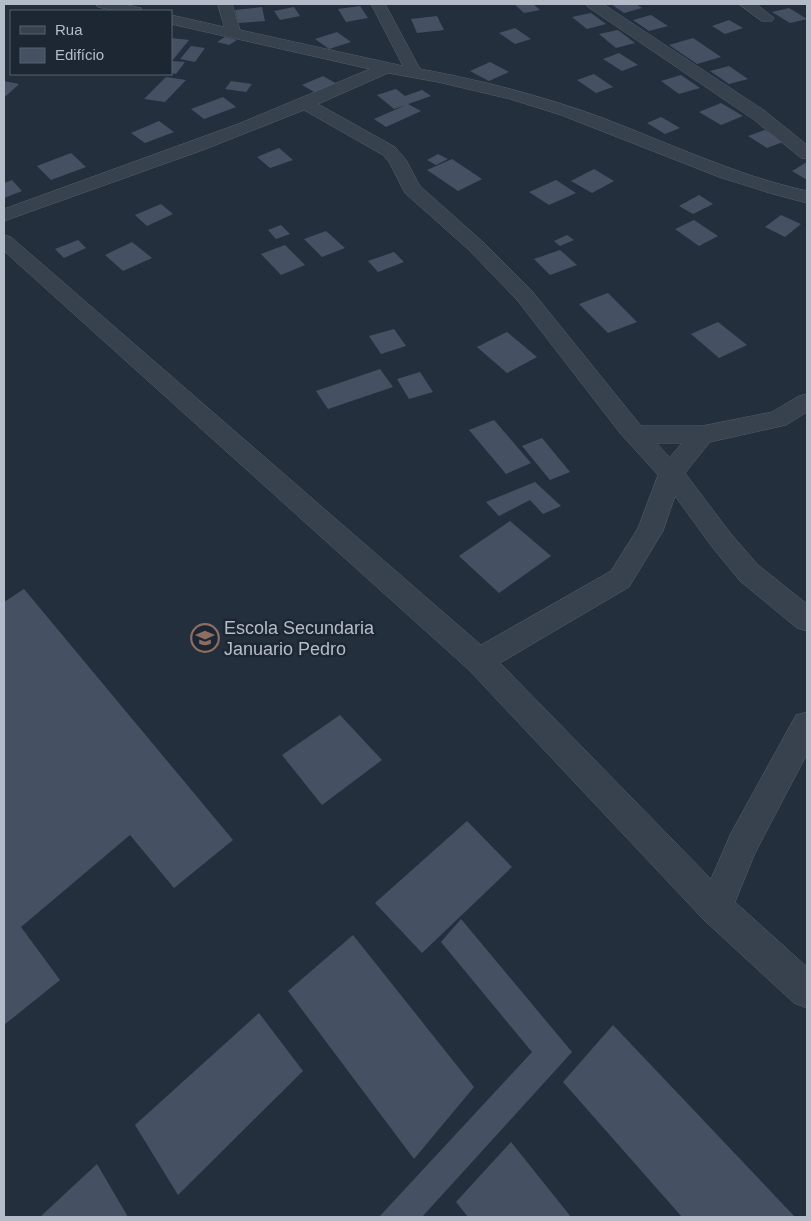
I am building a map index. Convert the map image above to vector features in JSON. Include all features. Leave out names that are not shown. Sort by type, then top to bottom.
[{"type":"street","points":[[103,4],[131,10]]},
{"type":"street","points":[[226,4],[234,34]]},
{"type":"street","points":[[378,4],[414,72]]},
{"type":"street","points":[[593,4],[759,115],[807,154]]},
{"type":"street","points":[[746,4],[767,18]]},
{"type":"street","points":[[172,19],[386,68],[414,72],[529,98],[594,120],[730,175],[775,191],[807,197]]},
{"type":"street","points":[[4,215],[190,149],[386,68]]},
{"type":"street","points":[[304,103],[389,151],[397,160],[412,190],[476,246],[525,296],[635,434],[671,473],[722,540],[750,573],[807,620]]},
{"type":"street","points":[[4,241],[479,661],[716,908],[807,990]]},
{"type":"street","points":[[635,434],[702,435],[778,418],[807,402]]},
{"type":"street","points":[[479,661],[620,579],[650,531],[671,473],[702,435]]},
{"type":"street","points":[[716,908],[742,844],[807,725]]},
{"type":"building","points":[[514,4],[533,4],[540,10],[524,13]]},
{"type":"building","points":[[611,4],[636,4],[642,8],[624,13]]},
{"type":"building","points":[[360,6],[368,18],[346,22],[338,9]]},
{"type":"building","points":[[262,7],[265,21],[238,23],[235,10]]},
{"type":"building","points":[[294,7],[300,16],[280,20],[274,11]]},
{"type":"building","points":[[789,8],[807,19],[790,23],[772,12]]},
{"type":"building","points":[[591,13],[606,24],[587,29],[572,17]]},
{"type":"building","points":[[651,15],[668,26],[649,31],[633,20]]},
{"type":"building","points":[[437,16],[444,30],[417,33],[411,19]]},
{"type":"building","points":[[729,20],[743,28],[725,34],[712,26]]},
{"type":"building","points":[[515,28],[531,39],[515,44],[499,33]]},
{"type":"building","points":[[618,30],[635,43],[616,48],[599,34]]},
{"type":"building","points":[[337,32],[351,42],[329,49],[315,39]]},
{"type":"building","points":[[225,37],[237,40],[229,45],[217,42]]},
{"type":"building","points":[[172,38],[189,40],[172,61]]},
{"type":"building","points":[[693,38],[721,57],[697,64],[669,45]]},
{"type":"building","points":[[191,46],[205,48],[195,62],[180,59]]},
{"type":"building","points":[[619,53],[638,65],[622,71],[603,59]]},
{"type":"building","points":[[172,61],[185,62],[176,74],[172,73]]},
{"type":"building","points":[[490,62],[509,72],[489,81],[470,71]]},
{"type":"building","points":[[729,66],[748,79],[729,84],[710,71]]},
{"type":"building","points":[[594,74],[613,87],[596,93],[577,80]]},
{"type":"building","points":[[681,75],[700,88],[679,94],[661,81]]},
{"type":"building","points":[[323,76],[337,84],[316,93],[302,85]]},
{"type":"building","points":[[166,77],[186,80],[165,102],[144,99]]},
{"type":"building","points":[[4,81],[19,84],[6,96],[4,95]]},
{"type":"building","points":[[231,81],[252,84],[246,92],[225,89]]},
{"type":"building","points":[[396,89],[405,96],[422,90],[431,96],[408,104],[421,111],[386,127],[374,119],[406,105],[394,109],[377,95]]},
{"type":"building","points":[[223,97],[236,107],[204,119],[191,109]]},
{"type":"building","points":[[721,103],[743,116],[721,125],[699,112]]},
{"type":"building","points":[[661,117],[680,128],[665,134],[647,123]]},
{"type":"building","points":[[159,121],[174,132],[145,143],[131,133]]},
{"type":"building","points":[[765,130],[783,142],[767,148],[748,136]]},
{"type":"building","points":[[279,148],[293,160],[270,168],[257,157]]},
{"type":"building","points":[[71,153],[86,167],[51,180],[37,166]]},
{"type":"building","points":[[438,154],[448,159],[436,165],[427,160]]},
{"type":"building","points":[[452,159],[482,179],[458,191],[427,170]]},
{"type":"building","points":[[807,162],[807,180],[792,171]]},
{"type":"building","points":[[594,169],[614,181],[592,193],[571,181]]},
{"type":"building","points":[[12,180],[22,191],[4,198],[4,183]]},
{"type":"building","points":[[556,180],[576,193],[549,205],[529,192]]},
{"type":"building","points":[[699,195],[713,204],[693,214],[679,206]]},
{"type":"building","points":[[161,204],[173,214],[147,226],[135,215]]},
{"type":"building","points":[[781,215],[801,224],[785,237],[765,227]]},
{"type":"building","points":[[694,220],[718,236],[699,246],[675,229]]},
{"type":"building","points":[[281,225],[290,234],[276,239],[268,230]]},
{"type":"building","points":[[326,231],[345,248],[322,257],[304,239]]},
{"type":"building","points":[[567,235],[574,240],[560,246],[554,241]]},
{"type":"building","points":[[78,240],[86,248],[64,258],[55,249]]},
{"type":"building","points":[[132,242],[152,258],[123,271],[105,255]]},
{"type":"building","points":[[285,245],[305,265],[281,275],[261,254]]},
{"type":"building","points":[[560,250],[577,265],[550,275],[534,259]]},
{"type":"building","points":[[394,252],[404,262],[378,272],[368,261]]},
{"type":"building","points":[[608,293],[637,322],[608,333],[579,304]]},
{"type":"building","points":[[718,322],[747,345],[719,358],[691,334]]},
{"type":"building","points":[[394,329],[406,346],[381,354],[369,336]]},
{"type":"building","points":[[507,332],[537,357],[507,373],[477,347]]},
{"type":"building","points":[[380,369],[393,387],[328,409],[316,391]]},
{"type":"building","points":[[420,372],[433,392],[409,399],[397,379]]},
{"type":"building","points":[[494,420],[531,463],[506,474],[469,430]]},
{"type":"building","points":[[542,438],[570,472],[550,480],[522,446]]},
{"type":"building","points":[[535,482],[561,506],[543,514],[530,500],[499,516],[486,502]]},
{"type":"building","points":[[510,521],[551,556],[499,593],[459,556]]},
{"type":"building","points":[[24,589],[233,840],[174,888],[130,835],[21,927],[60,980],[4,1025],[4,602]]},
{"type":"building","points":[[340,715],[382,760],[322,805],[282,755]]},
{"type":"building","points":[[467,821],[512,867],[422,953],[375,903]]},
{"type":"building","points":[[461,919],[572,1052],[422,1217],[379,1217],[532,1052],[441,942]]},
{"type":"building","points":[[353,935],[474,1087],[414,1159],[288,991]]},
{"type":"building","points":[[259,1013],[303,1071],[178,1195],[135,1125]]},
{"type":"building","points":[[613,1025],[795,1217],[682,1217],[563,1082]]},
{"type":"building","points":[[511,1142],[571,1217],[468,1217],[456,1202]]},
{"type":"building","points":[[97,1164],[128,1217],[40,1217]]},
{"type":"place","name":"Escola Secundaria Januario Pedro","points":[[205,638]]}]
